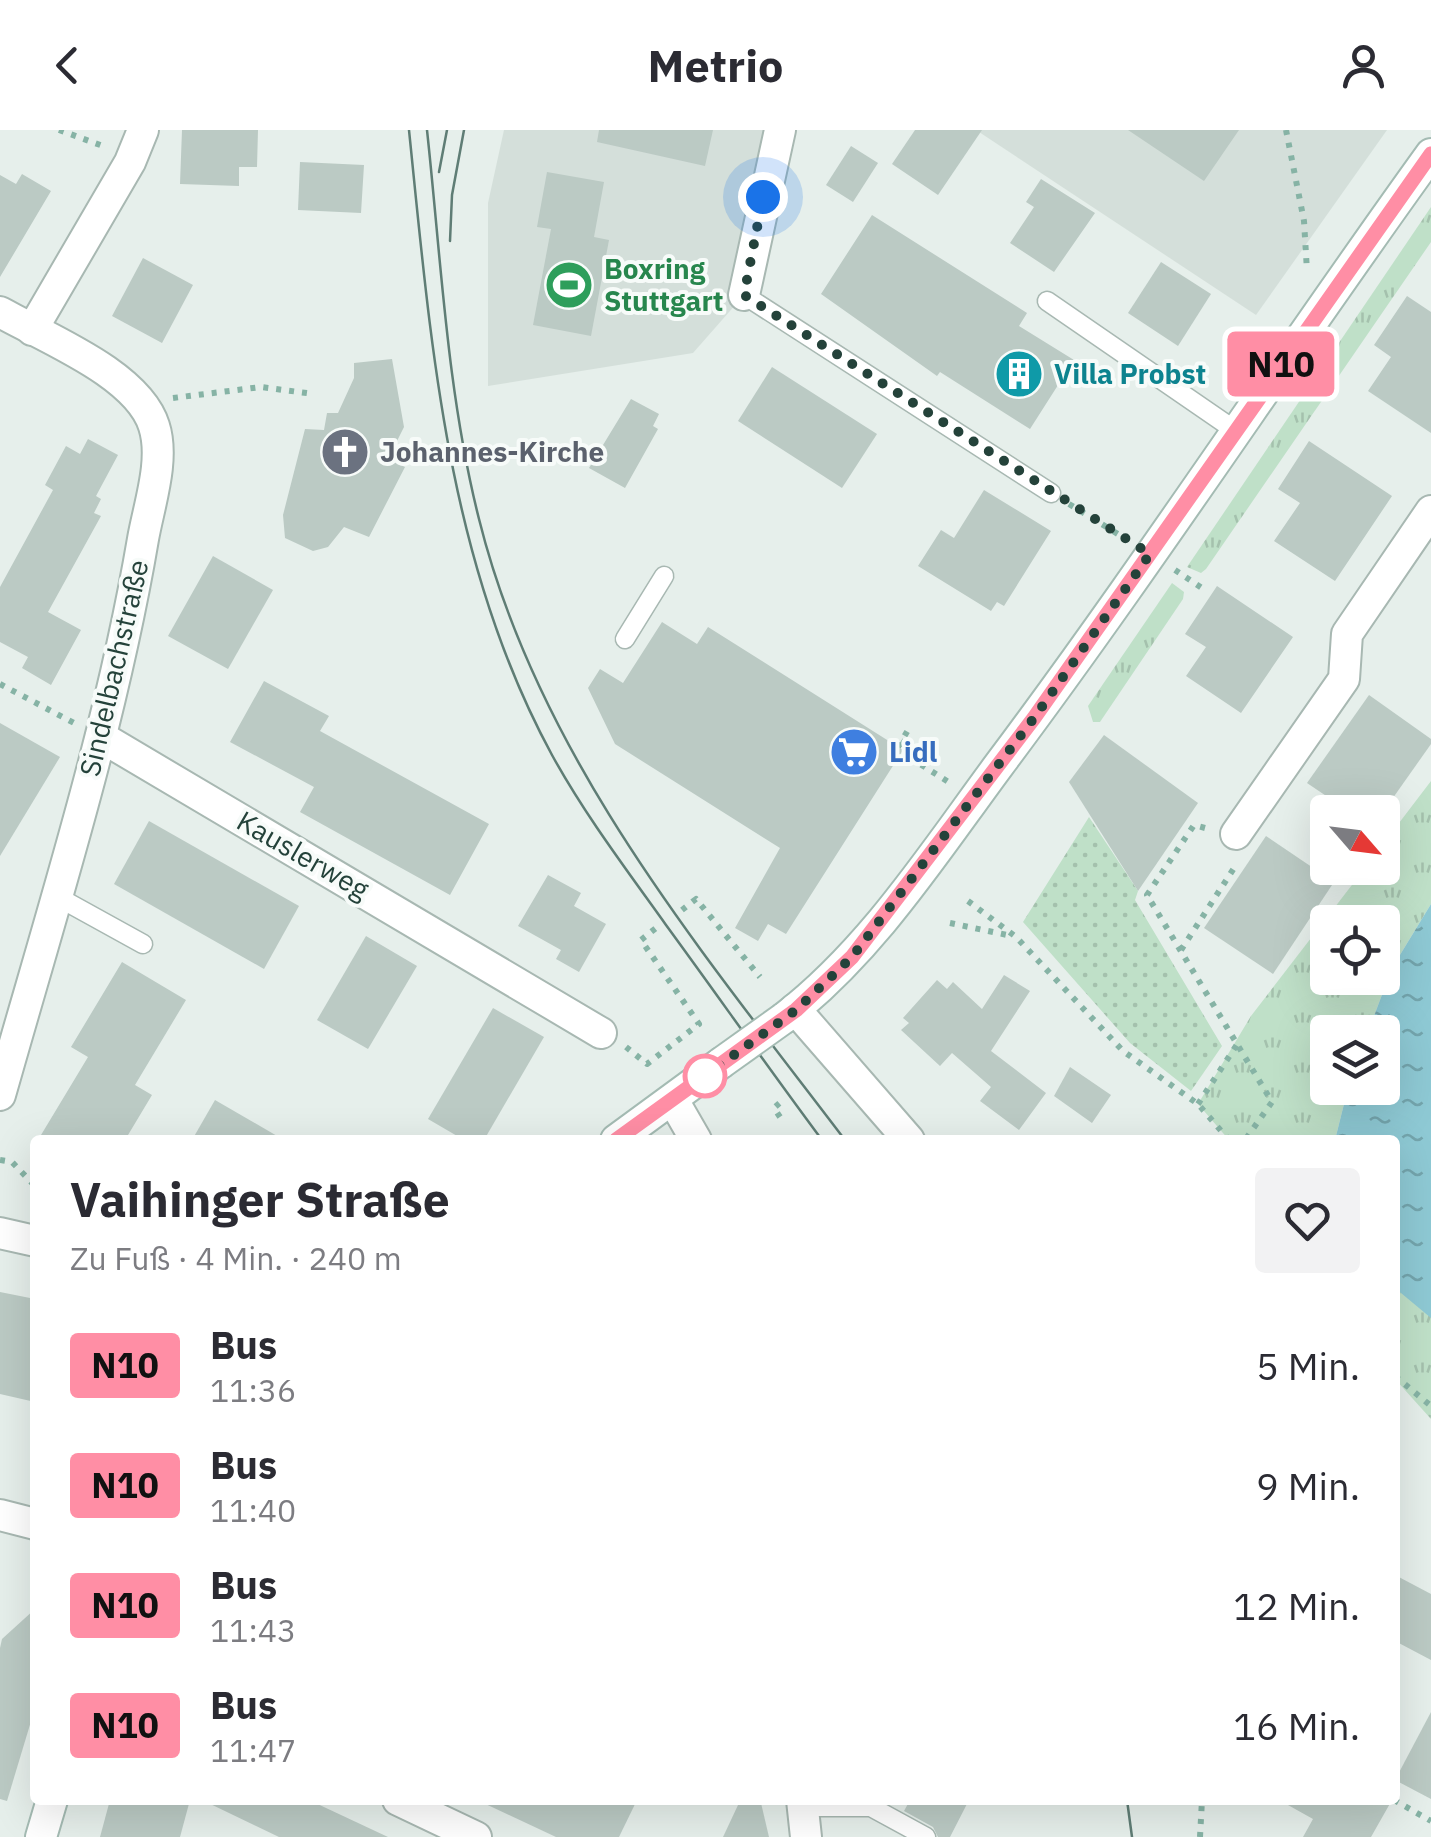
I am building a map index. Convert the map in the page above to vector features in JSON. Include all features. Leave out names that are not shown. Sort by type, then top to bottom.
[{"type":"street","points":[[32,330],[130,162],[143,130]]},
{"type":"street","points":[[744,295],[780,130]]},
{"type":"street","points":[[623,1135],[790,1014],[852,957],[974,798],[1150,554],[1431,154]]},
{"type":"street","points":[[0,312],[126,384],[142,402]]},
{"type":"street","name":"Sindelbachstraße","points":[[0,1095],[10,1016],[56,896],[101,737],[132,605],[157,460],[155,428],[142,402]]},
{"type":"street","points":[[1236,834],[1344,679],[1348,634],[1431,511]]},
{"type":"street","name":"Kauslerweg","points":[[101,737],[602,1032]]},
{"type":"street","points":[[790,1014],[903,1135]]},
{"type":"street","points":[[674,1100],[693,1135]]},
{"type":"street","points":[[0,1233],[30,1240]]},
{"type":"street","points":[[41,1837],[51,1805]]},
{"type":"street","points":[[409,1805],[476,1837]]},
{"type":"lane","points":[[744,295],[1051,493]]},
{"type":"lane","points":[[1047,301],[1236,430]]},
{"type":"lane","points":[[625,639],[664,576]]},
{"type":"lane","points":[[56,896],[143,944]]},
{"type":"lane","points":[[804,1815],[871,1807],[926,1837]]},
{"type":"path","points":[[59,130],[93,140],[130,162]]},
{"type":"path","points":[[1286,130],[1304,221],[1310,322]]},
{"type":"path","points":[[142,402],[261,387],[314,394]]},
{"type":"path","points":[[1051,493],[1150,554]]},
{"type":"path","points":[[0,684],[101,737]]},
{"type":"path","points":[[910,725],[899,744],[914,749],[909,758],[974,798]]},
{"type":"path","points":[[1182,950],[1236,867],[1236,834],[1194,825],[1147,895],[1272,1102],[1249,1135]]},
{"type":"path","points":[[682,910],[696,899],[760,977]]},
{"type":"path","points":[[968,901],[1016,937],[1123,1051],[1198,1104],[1226,1135]]},
{"type":"path","points":[[950,923],[1016,937]]},
{"type":"path","points":[[647,1064],[699,1024],[642,940],[656,928]]},
{"type":"path","points":[[1198,1104],[1238,1043]]},
{"type":"path","points":[[768,1100],[780,1117],[774,1108],[784,1100]]},
{"type":"path","points":[[0,1160],[12,1162],[30,1181]]},
{"type":"path","points":[[1400,1380],[1431,1406]]},
{"type":"path","points":[[1400,1803],[1431,1820]]},
{"type":"path","points":[[1200,1837],[1202,1805]]},
{"type":"shaded area","points":[[504,130],[780,130],[744,295],[693,353],[488,386],[488,203]]},
{"type":"shaded area","points":[[976,130],[1387,130],[1256,315]]},
{"type":"green space","points":[[1431,207],[1431,242],[1206,569],[1201,573],[1187,567]]},
{"type":"green space","points":[[1172,583],[1184,592],[1183,599],[1100,722],[1093,722],[1088,706]]},
{"type":"green space","points":[[1431,781],[1431,904],[1400,955],[1400,905],[1336,905],[1352,885],[1400,885],[1400,822]]},
{"type":"green space","points":[[1089,817],[1138,891],[1135,900],[1222,1046],[1191,1091],[1130,1043],[1023,922]]},
{"type":"green space","points":[[1310,939],[1310,995],[1382,995],[1374,1015],[1310,1015],[1310,1105],[1344,1105],[1336,1135],[1225,1135],[1198,1104],[1251,1016]]},
{"type":"green space","points":[[1400,1291],[1431,1317],[1431,1419],[1400,1385]]},
{"type":"water","points":[[1431,904],[1431,1318],[1400,1292],[1400,1135],[1336,1135],[1344,1105],[1400,1105],[1400,1015],[1374,1015],[1382,995],[1400,995],[1400,955]]},
{"type":"building","points":[[182,130],[258,130],[257,167],[239,167],[239,186],[180,184]]},
{"type":"building","points":[[599,130],[713,130],[705,166],[597,142]]},
{"type":"building","points":[[915,130],[982,130],[938,195],[892,164]]},
{"type":"building","points":[[1128,130],[1239,130],[1204,181]]},
{"type":"building","points":[[851,146],[878,163],[853,202],[826,185]]},
{"type":"building","points":[[300,162],[364,165],[361,213],[298,210]]},
{"type":"building","points":[[547,172],[604,182],[594,237],[609,240],[591,336],[533,325],[551,229],[537,227]]},
{"type":"building","points":[[22,174],[51,191],[0,277],[0,175],[16,184]]},
{"type":"building","points":[[1041,179],[1095,213],[1054,272],[1010,243],[1034,207],[1026,202]]},
{"type":"building","points":[[872,215],[1027,313],[1019,326],[1074,360],[1030,429],[940,372],[937,376],[821,294]]},
{"type":"building","points":[[143,258],[193,285],[162,343],[112,316]]},
{"type":"building","points":[[1161,262],[1211,294],[1178,346],[1128,313]]},
{"type":"building","points":[[1407,296],[1431,312],[1431,433],[1368,391],[1391,357],[1374,345]]},
{"type":"building","name":"Johannes-Kirche","points":[[392,359],[404,427],[388,459],[405,467],[369,537],[344,527],[328,547],[313,551],[285,538],[283,515],[305,429],[324,430],[327,413],[338,413],[354,378],[354,363]]},
{"type":"building","points":[[772,367],[877,434],[842,488],[738,421]]},
{"type":"building","points":[[631,399],[659,414],[653,426],[658,429],[625,488],[589,468]]},
{"type":"building","points":[[88,439],[118,455],[96,496],[101,499],[94,513],[101,516],[48,612],[81,630],[51,685],[22,668],[28,657],[0,642],[0,587],[53,490],[45,485],[66,446],[80,454]]},
{"type":"building","points":[[1309,441],[1392,496],[1335,581],[1274,541],[1300,503],[1278,489]]},
{"type":"building","points":[[984,490],[1051,531],[1004,606],[997,602],[991,611],[918,566],[941,530],[954,538]]},
{"type":"building","points":[[213,556],[273,590],[228,669],[168,636]]},
{"type":"building","points":[[1217,586],[1293,637],[1241,713],[1186,676],[1206,647],[1185,634]]},
{"type":"building","points":[[662,622],[697,644],[708,627],[903,750],[786,934],[768,924],[758,941],[735,928],[780,848],[615,744],[588,688],[600,669],[623,683]]},
{"type":"building","points":[[264,681],[329,716],[320,731],[489,824],[450,895],[300,812],[314,787],[230,742]]},
{"type":"building","points":[[1369,695],[1431,739],[1395,795],[1325,795],[1307,783]]},
{"type":"building","points":[[0,723],[60,757],[0,856]]},
{"type":"building","points":[[1104,735],[1198,803],[1138,891],[1069,782]]},
{"type":"building","points":[[149,821],[299,906],[264,969],[114,884]]},
{"type":"building","points":[[1266,836],[1310,866],[1310,885],[1332,885],[1319,905],[1310,905],[1310,918],[1273,974],[1204,928]]},
{"type":"building","points":[[548,875],[581,893],[574,906],[606,924],[579,972],[556,959],[561,950],[518,926]]},
{"type":"building","points":[[366,936],[417,966],[368,1049],[317,1020]]},
{"type":"building","points":[[122,962],[186,1000],[135,1085],[152,1095],[128,1135],[41,1135],[88,1057],[71,1047]]},
{"type":"building","points":[[1004,975],[1030,991],[991,1051],[1046,1093],[1019,1130],[980,1101],[991,1087],[952,1053],[940,1066],[901,1030],[909,1023],[903,1018],[937,980],[947,989],[953,982],[982,1009]]},
{"type":"building","points":[[493,1008],[544,1037],[487,1135],[455,1135],[428,1119]]},
{"type":"building","points":[[1070,1067],[1111,1095],[1092,1123],[1054,1096]]},
{"type":"building","points":[[215,1100],[275,1135],[195,1135]]},
{"type":"building","points":[[0,1292],[30,1298],[30,1401],[0,1394]]},
{"type":"building","points":[[1400,1578],[1431,1594],[1431,1660],[1400,1644]]},
{"type":"building","points":[[30,1614],[30,1725],[7,1801],[0,1799],[2,1639]]},
{"type":"building","points":[[1431,1712],[1431,1799],[1400,1783],[1400,1771]]},
{"type":"building","points":[[109,1805],[189,1805],[180,1837],[100,1837]]},
{"type":"building","points":[[212,1805],[320,1805],[388,1837],[279,1837]]},
{"type":"building","points":[[488,1805],[635,1805],[619,1837],[556,1837]]},
{"type":"building","points":[[738,1805],[761,1805],[769,1837],[723,1837]]},
{"type":"building","points":[[907,1805],[966,1805],[950,1837],[938,1837],[933,1827],[904,1811]]},
{"type":"building","points":[[1288,1805],[1389,1805],[1371,1837],[1303,1837],[1313,1819]]},
{"type":"tram line","points":[[409,130],[426,291],[449,450],[488,606],[517,682],[552,755],[592,820],[818,1135]]},
{"type":"tram line","points":[[427,130],[459,423],[479,519],[506,606],[541,690],[582,770],[630,847],[735,996],[841,1135]]},
{"type":"tram line","points":[[439,172],[447,130]]},
{"type":"tram line","points":[[450,241],[452,195],[464,130]]},
{"type":"tram line","points":[[1128,1805],[1132,1837]]},
{"type":"bus line","name":"N10","points":[[623,1135],[796,1010],[852,957],[1034,718],[1431,154]]},
{"type":"place","name":"Boxring Stuttgart","points":[[569,285]]},
{"type":"place","name":"Villa Probst","points":[[1019,374]]},
{"type":"place","name":"Johannes-Kirche","points":[[345,452]]},
{"type":"place","name":"Lidl","points":[[854,752]]},
{"type":"route","points":[[705,1076],[796,1010],[852,957],[1034,718],[1150,554],[744,295],[763,197]]}]
